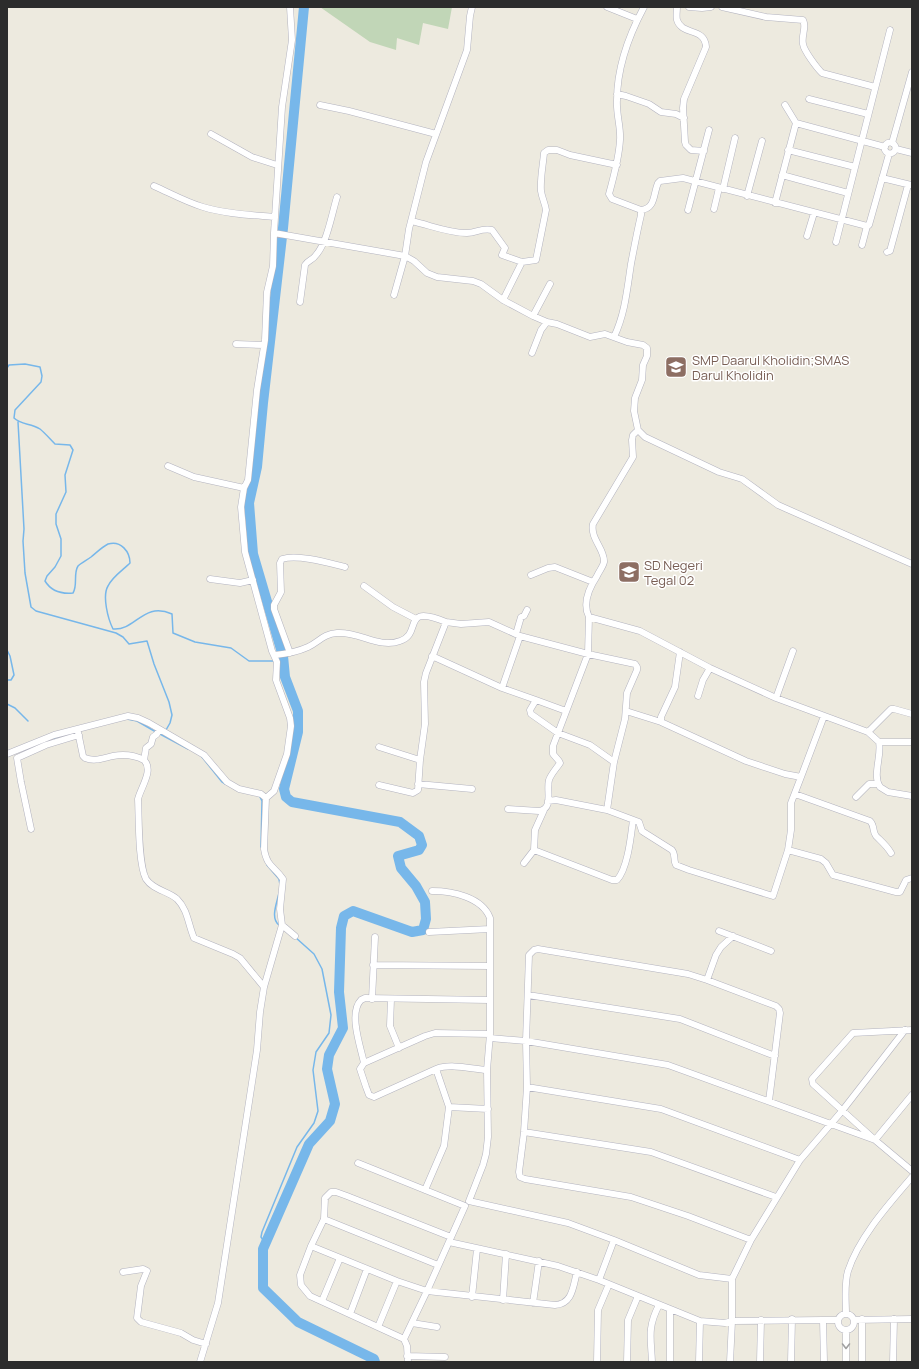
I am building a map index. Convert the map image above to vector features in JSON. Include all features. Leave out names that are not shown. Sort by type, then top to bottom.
[{"type":"street","points":[[200,1362],[216,1309],[228,1244],[257,1050],[260,1012],[264,987],[281,926],[280,909],[283,879],[270,866],[264,849],[266,798],[274,791],[287,754],[291,726],[290,718],[276,680],[277,666],[275,655],[272,651],[246,558],[241,507],[244,488],[248,480],[257,390],[264,345],[267,299],[273,266],[276,233],[274,217],[282,107],[292,40],[290,7]]},
{"type":"street","points":[[394,295],[405,256],[411,221],[426,162],[467,50],[472,7]]},
{"type":"street","points":[[607,7],[637,19]]},
{"type":"street","points":[[644,7],[637,19],[622,61],[616,101],[620,140],[609,196],[612,199],[641,210],[650,207],[652,204],[656,185],[660,181],[683,178],[747,196],[867,226]]},
{"type":"street","points":[[677,7],[678,21],[681,27],[704,37],[706,41],[706,47],[684,99],[683,108],[686,145],[691,150],[704,151]]},
{"type":"street","points":[[688,7],[711,7]]},
{"type":"street","points":[[722,7],[766,17],[803,20],[805,23],[802,42],[803,47],[822,73],[875,87]]},
{"type":"street","points":[[836,242],[890,30]]},
{"type":"street","points":[[892,143],[912,72]]},
{"type":"street","points":[[617,94],[648,104],[661,112],[676,114],[684,118]]},
{"type":"street","points":[[810,99],[868,114]]},
{"type":"street","points":[[320,105],[349,111],[436,134]]},
{"type":"street","points":[[785,105],[796,123],[885,147]]},
{"type":"street","points":[[774,203],[796,123]]},
{"type":"street","points":[[688,210],[709,130]]},
{"type":"street","points":[[211,134],[252,157],[278,165]]},
{"type":"street","points":[[714,209],[735,138]]},
{"type":"street","points":[[747,196],[762,141]]},
{"type":"street","points":[[885,147],[887,144],[892,143]]},
{"type":"street","points":[[892,143],[895,145],[896,149],[912,154]]},
{"type":"street","points":[[885,147],[885,151],[889,154]]},
{"type":"street","points":[[862,245],[889,154],[893,153],[896,149]]},
{"type":"street","points":[[411,221],[437,228],[467,233],[483,229],[492,230],[505,248],[502,255],[522,262],[536,260],[546,210],[545,202],[541,194],[544,153],[548,150],[557,150],[570,155],[616,165]]},
{"type":"street","points":[[788,150],[855,168]]},
{"type":"street","points":[[782,175],[848,192]]},
{"type":"street","points":[[882,178],[910,185],[890,251],[887,252]]},
{"type":"street","points":[[154,186],[204,207],[244,215],[274,217]]},
{"type":"street","points":[[300,302],[305,265],[317,255],[324,242],[337,197]]},
{"type":"street","points":[[614,338],[622,318],[625,305],[631,262],[641,210]]},
{"type":"street","points":[[807,236],[814,213]]},
{"type":"street","points":[[276,233],[405,256],[414,261],[431,275],[476,282],[503,300],[547,322],[557,324],[590,337],[605,334],[627,342],[643,345],[647,348],[648,352],[643,365],[642,380],[635,398],[634,411],[638,430],[645,437],[719,472],[742,479],[778,505],[912,564]]},
{"type":"street","points":[[503,300],[522,262]]},
{"type":"street","points":[[533,316],[550,284]]},
{"type":"street","points":[[532,352],[541,330],[547,322]]},
{"type":"street","points":[[236,344],[264,345]]},
{"type":"street","points":[[524,863],[534,850],[535,830],[544,810],[547,807],[549,778],[560,764],[553,751],[558,733],[588,654],[589,617],[586,612],[586,602],[593,582],[602,567],[604,559],[592,533],[593,524],[633,457],[632,440],[638,430]]},
{"type":"street","points":[[168,466],[194,477],[244,488]]},
{"type":"street","points":[[290,654],[274,609],[274,605],[281,592],[280,563],[282,559],[292,558],[322,561],[345,567]]},
{"type":"street","points":[[531,575],[548,568],[555,567],[593,582]]},
{"type":"street","points":[[210,579],[240,583],[253,580]]},
{"type":"street","points":[[364,586],[393,607],[416,619]]},
{"type":"street","points":[[502,688],[518,635],[521,617],[524,616],[527,610]]},
{"type":"street","points":[[275,655],[290,654],[308,647],[323,637],[339,633],[381,642],[396,643],[406,638],[416,619],[426,615],[433,616],[446,622],[461,624],[490,622],[518,635],[636,666],[637,670],[628,693],[626,711],[614,762],[607,810]]},
{"type":"street","points":[[589,617],[640,631],[710,668],[776,698],[868,732],[879,742],[880,747],[877,775],[878,784],[884,790],[912,796]]},
{"type":"street","points":[[379,785],[414,793],[417,792],[425,724],[424,682],[432,656],[446,622]]},
{"type":"street","points":[[776,698],[793,651]]},
{"type":"street","points":[[661,722],[661,717],[675,687],[680,652]]},
{"type":"street","points":[[432,656],[502,688],[566,711]]},
{"type":"street","points":[[698,696],[703,680],[710,668]]},
{"type":"street","points":[[536,700],[530,710],[530,714],[558,733],[590,745],[614,762]]},
{"type":"street","points":[[868,732],[890,709],[912,714]]},
{"type":"street","points":[[626,711],[661,722],[746,761],[785,774],[801,777]]},
{"type":"street","points":[[32,829],[20,782],[17,758],[78,732],[128,716],[138,718],[158,732],[204,755],[227,782],[239,789],[261,794],[266,798]]},
{"type":"street","points":[[548,801],[556,800],[607,810],[639,822],[642,831],[672,850],[675,854],[674,859],[676,865],[773,896],[788,850],[791,830],[791,803],[824,716]]},
{"type":"street","points":[[7,754],[54,735],[78,732]]},
{"type":"street","points":[[78,732],[83,756],[85,758],[94,760],[127,755],[136,757],[146,762],[148,773],[138,798],[141,852],[146,878],[156,887],[172,895],[183,906],[189,918],[194,938],[240,958],[264,987]]},
{"type":"street","points":[[144,760],[146,748],[151,744],[153,737],[158,732]]},
{"type":"street","points":[[879,742],[912,742]]},
{"type":"street","points":[[379,747],[420,760]]},
{"type":"street","points":[[418,784],[472,788]]},
{"type":"street","points":[[856,797],[869,784],[878,784]]},
{"type":"street","points":[[795,794],[870,821],[873,824],[875,835],[883,841],[891,853]]},
{"type":"street","points":[[508,809],[544,810]]},
{"type":"street","points":[[534,850],[612,880],[617,880],[622,872],[630,846],[633,820]]},
{"type":"street","points":[[788,850],[821,859],[826,863],[834,875],[896,892],[900,892],[906,880],[912,878]]},
{"type":"street","points":[[404,1339],[467,1203],[486,1154],[488,1137],[487,1070],[490,1036],[490,918],[481,906],[462,894],[432,891]]},
{"type":"street","points":[[281,926],[295,936]]},
{"type":"street","points":[[429,932],[490,929]]},
{"type":"street","points":[[719,931],[771,951]]},
{"type":"street","points":[[707,980],[716,955],[721,947],[733,936]]},
{"type":"street","points":[[372,998],[374,937]]},
{"type":"street","points":[[751,1240],[696,1219],[631,1197],[520,1177],[519,1172],[524,1132],[526,1087],[529,955],[534,950],[538,949],[672,971],[707,980],[776,1006],[780,1013],[769,1101]]},
{"type":"street","points":[[373,965],[490,966]]},
{"type":"street","points":[[528,995],[680,1019],[774,1056]]},
{"type":"street","points":[[364,1063],[356,1030],[356,1018],[359,1001],[365,998],[490,1000]]},
{"type":"street","points":[[391,999],[390,1026],[399,1048]]},
{"type":"street","points":[[730,1362],[732,1279],[751,1240],[800,1160],[909,1030]]},
{"type":"street","points":[[909,1030],[853,1033],[812,1079],[813,1084],[842,1111],[912,1171]]},
{"type":"street","points":[[487,1070],[454,1067],[436,1069],[374,1096],[369,1095],[360,1068],[364,1063],[435,1033],[490,1036],[526,1041],[668,1065],[875,1140]]},
{"type":"street","points":[[425,1190],[444,1146],[449,1107],[436,1069]]},
{"type":"street","points":[[526,1087],[661,1109],[800,1160]]},
{"type":"street","points":[[875,1140],[912,1095]]},
{"type":"street","points":[[449,1107],[488,1109]]},
{"type":"street","points":[[524,1132],[651,1152],[776,1197]]},
{"type":"street","points":[[358,1163],[425,1190],[467,1203],[568,1223],[699,1275],[732,1279]]},
{"type":"street","points":[[846,1314],[848,1271],[855,1254],[880,1215],[912,1177]]},
{"type":"street","points":[[445,1357],[407,1359],[407,1346],[404,1339],[310,1296],[304,1289],[300,1280],[301,1268],[324,1219],[325,1198],[331,1192],[336,1192],[450,1240],[476,1249],[539,1261],[577,1272],[700,1321],[725,1323],[732,1321],[792,1319],[838,1320],[841,1316],[846,1314],[851,1316],[854,1320]]},
{"type":"street","points":[[324,1219],[438,1265]]},
{"type":"street","points":[[599,1280],[614,1240]]},
{"type":"street","points":[[311,1246],[397,1281],[427,1291],[472,1297],[555,1305],[566,1302],[577,1272]]},
{"type":"street","points":[[472,1297],[476,1249]]},
{"type":"street","points":[[503,1300],[506,1254]]},
{"type":"street","points":[[322,1301],[340,1258]]},
{"type":"street","points":[[533,1302],[539,1261]]},
{"type":"street","points":[[123,1272],[142,1269],[147,1271],[141,1286],[137,1312],[137,1318],[141,1322],[181,1333],[192,1340],[206,1344]]},
{"type":"street","points":[[350,1314],[367,1269]]},
{"type":"street","points":[[378,1327],[397,1281]]},
{"type":"street","points":[[597,1362],[598,1310],[609,1284]]},
{"type":"street","points":[[627,1362],[628,1320],[638,1296]]},
{"type":"street","points":[[652,1362],[650,1327],[659,1305]]},
{"type":"street","points":[[670,1310],[670,1362]]},
{"type":"street","points":[[791,1362],[792,1319]]},
{"type":"street","points":[[862,1319],[862,1362]]},
{"type":"street","points":[[893,1362],[894,1319]]},
{"type":"street","points":[[854,1320],[912,1319]]},
{"type":"street","points":[[760,1362],[761,1320]]},
{"type":"street","points":[[823,1320],[824,1362]]},
{"type":"street","points":[[838,1320],[839,1327],[846,1331]]},
{"type":"street","points":[[846,1331],[853,1327],[854,1320]]},
{"type":"street","points":[[699,1362],[700,1321]]},
{"type":"street","points":[[412,1323],[437,1328]]},
{"type":"street","points":[[846,1331],[846,1362]]},
{"type":"green space","points":[[320,7],[452,7],[448,29],[423,23],[419,45],[397,38],[396,50],[370,42]]},
{"type":"waterway","points":[[304,7],[283,228],[257,467],[249,503],[253,554],[283,656],[285,677],[298,711],[298,732],[284,789],[286,797],[292,802],[400,822],[419,836],[422,845],[419,850],[398,856],[401,868],[416,886],[425,902],[426,919],[423,930],[412,932],[353,911],[344,916],[341,928],[339,992],[343,1028],[329,1055],[327,1069],[335,1104],[330,1121],[309,1144],[263,1249],[263,1288],[298,1322],[374,1359],[375,1362]]},
{"type":"waterway","points":[[7,368],[9,365],[25,364],[40,367],[42,376],[41,382],[15,410],[14,418],[20,422],[40,429],[55,444],[70,445],[73,450],[65,475],[66,492],[56,514],[56,524],[61,539],[61,556],[55,567],[47,576],[45,581],[47,584],[57,591],[73,593],[78,566],[108,544],[113,543],[121,545],[126,551],[130,559],[130,563],[112,580],[106,590],[106,608],[113,629],[128,626],[154,611],[162,611],[172,614],[173,633],[195,642],[231,648],[249,661],[274,661]]},
{"type":"waterway","points":[[18,422],[25,573],[31,607],[36,611],[116,633],[123,637],[129,644],[147,641],[154,664],[169,702],[172,715],[166,730]]},
{"type":"waterway","points":[[7,650],[10,656],[14,675],[11,680],[7,680]]},
{"type":"waterway","points":[[7,704],[15,708],[28,721]]},
{"type":"waterway","points":[[127,719],[137,721],[156,732]]},
{"type":"waterway","points":[[160,734],[188,749]]},
{"type":"waterway","points":[[54,738],[62,736]]},
{"type":"waterway","points":[[202,757],[225,784]]},
{"type":"waterway","points":[[260,797],[262,801],[261,847]]},
{"type":"waterway","points":[[267,865],[279,879],[280,885]]},
{"type":"waterway","points":[[279,893],[275,914],[276,922],[279,925]]},
{"type":"waterway","points":[[265,1243],[261,1237],[262,1232],[297,1147],[314,1123],[318,1111],[313,1070],[316,1052],[329,1033],[331,1015],[322,969],[314,954],[295,937]]},
{"type":"place","name":"SMP Daarul Kholidin;SMAS Darul Kholidin","points":[[676,367]]},
{"type":"place","name":"SD Negeri Tegal 02","points":[[629,572]]}]
